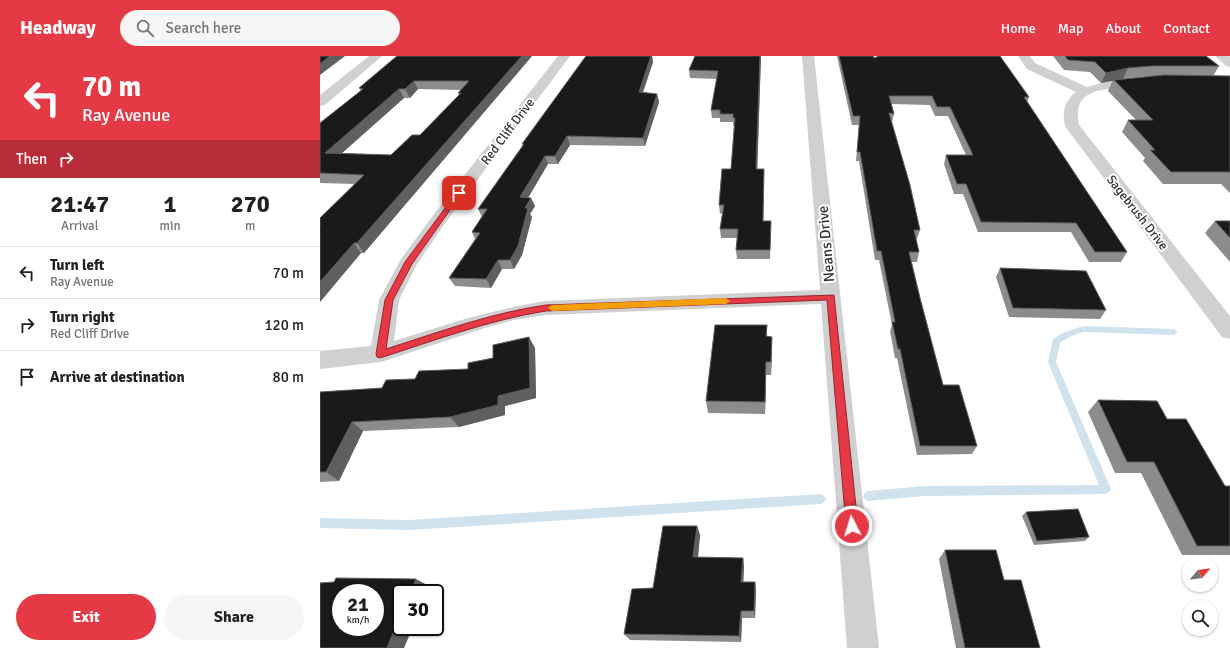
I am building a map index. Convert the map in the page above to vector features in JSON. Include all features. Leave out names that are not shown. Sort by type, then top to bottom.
[{"type":"street","points":[[320,102],[376,56]]},
{"type":"street","name":"Red Cliff Drive","points":[[380,354],[389,300],[408,264],[440,218],[564,56]]},
{"type":"street","name":"Neans Drive","points":[[808,56],[863,648]]},
{"type":"street","points":[[1024,56],[1031,66],[1050,76],[1086,90],[1112,84],[1154,82]]},
{"type":"street","points":[[1221,56],[1230,63]]},
{"type":"street","name":"Sagebrush Drive","points":[[1086,90],[1075,98],[1070,110],[1072,126],[1230,331]]},
{"type":"street","points":[[320,360],[380,354],[482,321],[514,313],[546,308],[831,297]]},
{"type":"building","points":[[320,56],[330,56],[320,64]]},
{"type":"building","points":[[397,56],[522,56],[357,243],[354,243],[320,282],[320,218],[364,175],[320,173],[320,123],[363,89],[359,88]],"holes":[[[414,81],[469,81],[458,93],[461,93],[420,135],[412,135],[391,155],[325,153],[399,89],[405,89]]]},
{"type":"building","points":[[586,56],[651,56],[639,92],[657,94],[643,138],[567,136],[555,156],[545,156],[520,197],[531,198],[525,208],[528,208],[518,246],[510,260],[498,260],[486,279],[449,278],[480,233],[472,232],[487,209],[478,209],[524,144],[522,144]]},
{"type":"building","points":[[695,56],[760,56],[756,169],[764,169],[763,221],[771,221],[770,250],[736,250],[738,229],[720,229],[724,205],[719,205],[722,169],[731,169],[735,118],[733,118],[733,114],[720,114],[720,110],[711,110],[718,71],[689,70]]},
{"type":"building","points":[[839,56],[873,56],[874,58],[879,56],[1000,56],[1029,97],[1024,97],[1127,252],[1095,252],[1076,223],[981,222],[966,184],[957,184],[946,155],[973,155],[950,107],[937,107],[932,96],[889,96],[894,114],[889,113],[910,185],[920,230],[914,230],[919,252],[909,252],[920,298],[943,385],[959,385],[977,446],[920,446],[900,349],[898,349],[892,322],[895,322],[881,251],[877,251],[860,152],[857,152],[860,116],[853,116]]},
{"type":"building","points":[[1065,56],[1206,56],[1219,66],[1152,66],[1128,68],[1106,73],[1095,62],[1068,60]]},
{"type":"building","points":[[1164,75],[1230,76],[1230,172],[1171,172],[1150,150],[1155,150],[1128,120],[1153,120],[1114,80]]},
{"type":"building","points":[[1215,221],[1230,221],[1230,238]]},
{"type":"building","points":[[1000,268],[1086,271],[1106,310],[1013,308]]},
{"type":"building","points":[[715,325],[767,325],[766,336],[772,337],[771,362],[766,362],[765,402],[706,401]]},
{"type":"building","points":[[529,337],[530,388],[498,396],[498,405],[450,417],[352,422],[326,472],[320,472],[320,392],[382,388],[386,380],[415,379],[419,371],[468,369],[468,363],[493,358],[493,345]]},
{"type":"building","points":[[1098,400],[1157,401],[1167,419],[1186,419],[1225,486],[1230,486],[1230,546],[1197,546],[1154,462],[1127,462]]},
{"type":"building","points":[[1078,509],[1089,537],[1037,541],[1026,512]]},
{"type":"building","points":[[663,526],[697,526],[693,557],[743,558],[741,582],[755,582],[754,611],[741,611],[739,636],[624,634],[632,589],[653,588]]},
{"type":"building","points":[[945,550],[996,550],[1004,580],[1021,580],[1040,648],[965,648]]},
{"type":"building","points":[[336,578],[416,579],[414,584],[392,584],[392,636],[387,648],[320,648],[320,583],[334,582]]},
{"type":"waterway","points":[[868,496],[925,491],[1106,489],[1052,362],[1056,341],[1066,335],[1083,329],[1174,332]]},
{"type":"waterway","points":[[320,523],[409,525],[821,499]]},
{"type":"slow traffic","points":[[552,308],[726,301]]},
{"type":"route","points":[[459,193],[408,264],[389,300],[380,354],[420,343],[482,321],[514,313],[546,308],[831,297],[852,526]]}]
